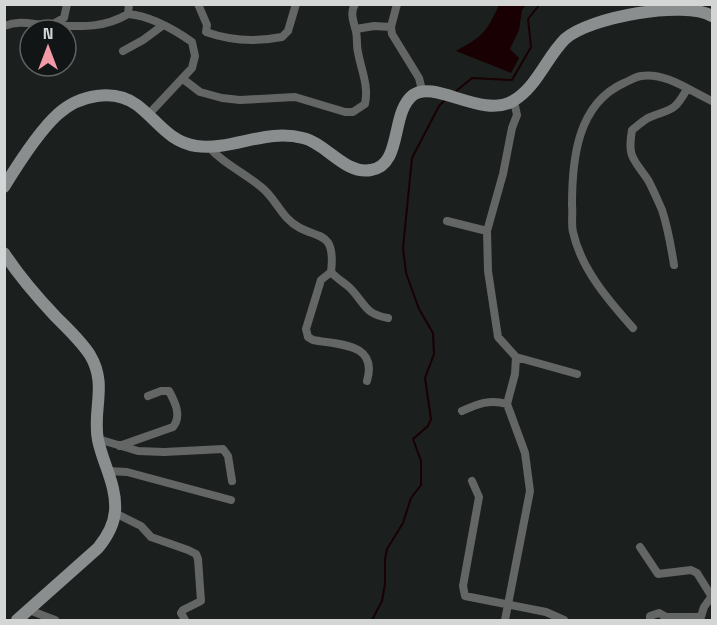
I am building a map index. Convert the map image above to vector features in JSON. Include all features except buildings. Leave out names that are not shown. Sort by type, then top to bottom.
[{"type":"street","points":[[192,42],[206,32],[207,25],[198,4]]},
{"type":"street","points":[[206,32],[224,39],[269,40],[282,37],[288,31],[296,4]]},
{"type":"street","points":[[183,79],[200,92],[222,98],[240,100],[295,97],[345,112],[353,112],[365,104],[367,95],[352,16],[354,4]]},
{"type":"street","points":[[398,4],[391,27],[392,34],[426,91]]},
{"type":"street","points":[[4,187],[58,114],[71,105],[97,96],[110,95],[124,98],[135,104],[164,131],[182,142],[195,146],[208,146],[262,136],[294,135],[318,143],[350,166],[365,171],[374,170],[386,162],[394,145],[403,106],[416,92],[426,91],[481,105],[508,103],[526,91],[558,47],[581,29],[613,19],[680,8],[712,16]]},
{"type":"street","points":[[78,28],[118,20],[128,9],[192,42],[195,56],[192,68],[148,115]]},
{"type":"street","points":[[695,10],[712,25]]},
{"type":"street","points":[[123,51],[133,47],[162,26]]},
{"type":"street","points":[[356,29],[375,26],[391,27]]},
{"type":"street","points":[[633,328],[608,299],[586,267],[573,232],[572,187],[577,141],[590,110],[610,89],[640,76],[667,78],[712,101]]},
{"type":"street","points":[[674,265],[669,234],[661,210],[649,182],[634,162],[629,146],[632,130],[647,118],[667,112],[679,104],[687,89]]},
{"type":"street","points":[[508,103],[517,115],[487,231],[488,271],[498,337],[516,357],[577,374]]},
{"type":"street","points":[[208,146],[216,156],[260,185],[272,196],[287,219],[302,229],[322,236],[330,246],[333,255],[331,272],[336,279],[350,288],[363,307],[376,316],[388,318]]},
{"type":"street","points":[[447,221],[487,231]]},
{"type":"street","points":[[4,253],[37,297],[82,344],[95,363],[100,390],[98,439],[113,486],[116,513],[107,537],[98,548],[17,621]]},
{"type":"street","points":[[331,272],[321,280],[306,329],[308,337],[355,347],[362,351],[369,373],[367,381]]},
{"type":"street","points":[[505,621],[530,491],[525,453],[507,404],[515,374],[516,357]]},
{"type":"street","points":[[119,447],[174,427],[178,421],[169,391],[161,391],[148,396]]},
{"type":"street","points":[[462,411],[481,402],[495,400],[507,404]]},
{"type":"street","points":[[98,439],[119,447],[138,450],[164,452],[223,449],[228,456],[232,481]]},
{"type":"street","points":[[108,471],[127,472],[231,500]]},
{"type":"street","points":[[472,481],[479,497],[463,586],[465,596],[546,612],[564,621]]},
{"type":"street","points":[[116,513],[141,526],[151,537],[196,554],[201,601],[183,610],[181,613],[185,621]]},
{"type":"street","points":[[640,547],[658,574],[691,570],[697,573],[712,597],[704,607],[700,619],[666,619],[659,613],[655,613],[650,616],[650,621]]},
{"type":"street","points":[[29,610],[55,621]]},
{"type":"shaded area","points":[[499,5],[526,5],[522,10],[519,30],[510,49],[519,58],[511,73],[456,51],[483,33]]},
{"type":"waterway","points":[[455,92],[472,78],[512,80],[531,47],[528,19],[540,4]]},
{"type":"waterway","points":[[372,620],[382,601],[387,549],[403,523],[411,498],[421,485],[421,461],[413,439],[428,426],[431,419],[425,378],[434,354],[433,333],[419,309],[406,273],[403,248],[412,158],[439,106],[446,99]]}]
